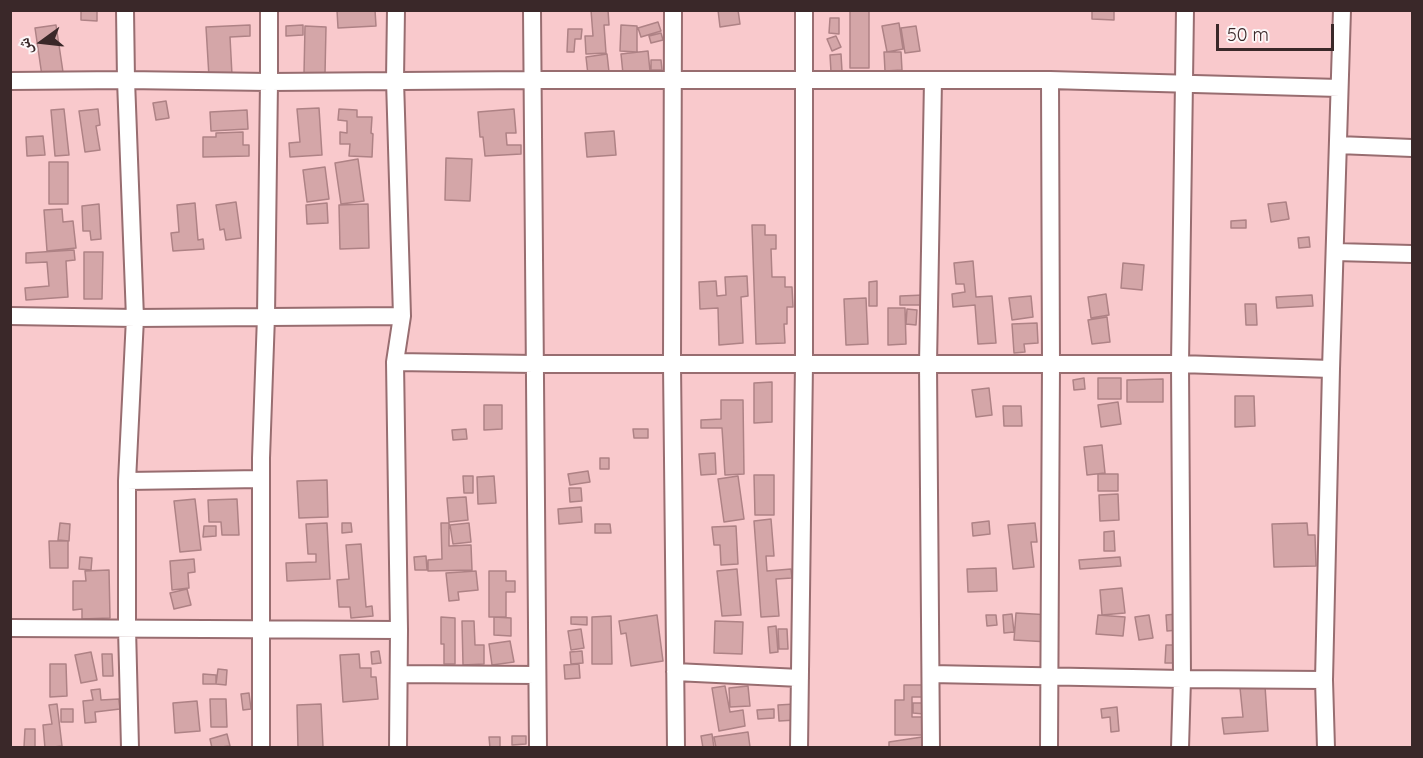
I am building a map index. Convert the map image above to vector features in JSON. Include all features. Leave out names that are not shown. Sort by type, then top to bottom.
[{"type":"street","points":[[124,10],[135,318],[127,481],[130,747]]},
{"type":"street","points":[[261,747],[261,479],[266,316],[269,10]]},
{"type":"street","points":[[396,10],[395,80],[402,316],[395,363],[399,630],[398,747]]},
{"type":"street","points":[[532,10],[538,747]]},
{"type":"street","points":[[672,10],[672,364],[676,747]]},
{"type":"street","points":[[799,747],[804,364],[804,10]]},
{"type":"street","points":[[1180,747],[1182,679],[1180,364],[1185,10]]},
{"type":"street","points":[[1326,747],[1324,680],[1342,10]]},
{"type":"street","points":[[931,747],[928,364],[933,80]]},
{"type":"street","points":[[10,81],[1050,80],[1339,88]]},
{"type":"street","points":[[1049,747],[1050,80]]},
{"type":"street","points":[[1338,145],[1413,147]]},
{"type":"street","points":[[1335,252],[1413,254]]},
{"type":"street","points":[[10,316],[135,318],[402,316]]},
{"type":"street","points":[[395,363],[1180,364],[1331,369]]},
{"type":"street","points":[[127,481],[261,479]]},
{"type":"street","points":[[10,628],[399,630]]},
{"type":"street","points":[[675,672],[800,678]]},
{"type":"street","points":[[399,674],[537,675]]},
{"type":"street","points":[[932,674],[1324,680]]},
{"type":"building","points":[[81,10],[97,10],[97,21],[81,20]]},
{"type":"building","points":[[337,10],[375,10],[376,26],[338,28]]},
{"type":"building","points":[[591,10],[608,10],[609,25],[604,25],[606,53],[586,54],[585,36],[593,36]]},
{"type":"building","points":[[718,10],[738,10],[740,24],[720,27]]},
{"type":"building","points":[[850,10],[869,10],[869,68],[850,68]]},
{"type":"building","points":[[1092,10],[1114,10],[1114,20],[1092,19]]},
{"type":"building","points":[[830,18],[839,18],[839,34],[829,33]]},
{"type":"building","points":[[658,22],[661,31],[641,37],[638,28]]},
{"type":"building","points":[[899,23],[903,49],[887,52],[882,26]]},
{"type":"building","points":[[56,25],[63,72],[42,76],[35,28]]},
{"type":"building","points":[[250,25],[250,36],[230,37],[232,75],[209,77],[206,27]]},
{"type":"building","points":[[303,25],[303,35],[286,36],[286,26]]},
{"type":"building","points":[[621,25],[637,26],[637,52],[620,51]]},
{"type":"building","points":[[305,26],[326,27],[325,74],[304,74]]},
{"type":"building","points":[[916,26],[920,51],[905,53],[901,28]]},
{"type":"building","points":[[568,29],[582,29],[581,39],[575,39],[574,52],[567,52]]},
{"type":"building","points":[[661,33],[663,40],[651,43],[649,36]]},
{"type":"building","points":[[836,36],[841,47],[832,51],[827,39]]},
{"type":"building","points":[[648,51],[650,71],[623,74],[621,54]]},
{"type":"building","points":[[884,52],[901,52],[902,70],[885,71]]},
{"type":"building","points":[[607,54],[609,72],[588,75],[586,57]]},
{"type":"building","points":[[841,54],[842,71],[831,72],[830,55]]},
{"type":"building","points":[[651,60],[661,60],[662,70],[651,70]]},
{"type":"building","points":[[166,101],[169,118],[156,120],[153,103]]},
{"type":"building","points":[[319,108],[322,155],[290,157],[289,143],[300,142],[297,109]]},
{"type":"building","points":[[64,109],[69,155],[55,156],[51,110]]},
{"type":"building","points":[[98,109],[100,125],[96,126],[100,150],[85,152],[79,111]]},
{"type":"building","points":[[339,109],[357,110],[357,117],[372,117],[372,157],[349,156],[350,144],[340,144],[340,132],[347,133],[347,121],[338,120]]},
{"type":"building","points":[[514,109],[516,133],[506,133],[507,145],[521,145],[521,154],[485,156],[483,137],[480,137],[478,112]]},
{"type":"building","points":[[247,110],[248,129],[211,131],[210,112]]},
{"type":"building","points":[[614,131],[616,155],[587,157],[585,133]]},
{"type":"building","points":[[243,132],[243,145],[249,145],[249,156],[203,157],[203,137],[216,137],[216,133]]},
{"type":"building","points":[[43,136],[45,155],[27,156],[26,137]]},
{"type":"building","points":[[446,158],[472,159],[470,201],[445,200]]},
{"type":"building","points":[[358,159],[364,201],[341,204],[335,163]]},
{"type":"building","points":[[49,162],[68,162],[68,204],[49,204]]},
{"type":"building","points":[[325,167],[329,199],[307,202],[303,170]]},
{"type":"building","points":[[236,202],[241,238],[226,240],[224,229],[220,230],[216,205]]},
{"type":"building","points":[[1286,202],[1289,219],[1271,222],[1268,204]]},
{"type":"building","points":[[195,203],[198,240],[203,239],[204,249],[173,251],[171,233],[179,232],[177,205]]},
{"type":"building","points":[[327,203],[328,223],[307,224],[306,205]]},
{"type":"building","points":[[99,204],[101,239],[91,240],[90,231],[83,231],[82,206]]},
{"type":"building","points":[[368,204],[369,248],[340,249],[339,205]]},
{"type":"building","points":[[62,209],[63,222],[73,221],[76,248],[47,251],[44,210]]},
{"type":"building","points":[[1246,220],[1246,228],[1231,228],[1231,221]]},
{"type":"building","points":[[752,225],[765,225],[765,235],[776,235],[776,249],[771,249],[772,277],[785,277],[785,287],[792,287],[793,307],[787,307],[787,324],[784,324],[785,343],[756,344]]},
{"type":"building","points":[[1309,237],[1310,247],[1299,248],[1298,238]]},
{"type":"building","points":[[74,250],[75,260],[66,261],[68,297],[26,300],[25,288],[49,286],[47,262],[26,263],[26,253]]},
{"type":"building","points":[[84,252],[103,252],[102,299],[84,299]]},
{"type":"building","points":[[973,261],[976,297],[992,296],[996,343],[978,344],[975,305],[953,307],[952,294],[965,292],[964,284],[956,284],[954,263]]},
{"type":"building","points":[[1123,263],[1144,265],[1142,290],[1121,288]]},
{"type":"building","points":[[747,276],[748,296],[741,297],[743,343],[719,345],[718,308],[700,309],[699,282],[716,281],[717,296],[726,295],[725,277]]},
{"type":"building","points":[[877,281],[877,306],[869,306],[869,282]]},
{"type":"building","points":[[1106,294],[1109,315],[1091,318],[1088,297]]},
{"type":"building","points":[[924,295],[925,305],[900,305],[900,296]]},
{"type":"building","points":[[1312,295],[1313,306],[1277,308],[1276,297]]},
{"type":"building","points":[[1031,296],[1033,317],[1012,320],[1009,298]]},
{"type":"building","points":[[866,298],[868,344],[846,345],[844,299]]},
{"type":"building","points":[[1245,304],[1256,304],[1257,325],[1246,325]]},
{"type":"building","points":[[888,308],[905,308],[906,344],[888,345]]},
{"type":"building","points":[[907,309],[917,310],[916,325],[906,324]]},
{"type":"building","points":[[1107,317],[1110,342],[1092,344],[1088,320]]},
{"type":"building","points":[[1037,323],[1038,343],[1024,344],[1025,352],[1014,353],[1012,324]]},
{"type":"building","points":[[1084,378],[1085,389],[1074,390],[1073,380]]},
{"type":"building","points":[[1098,378],[1121,378],[1121,399],[1098,399]]},
{"type":"building","points":[[1163,379],[1163,402],[1127,402],[1127,380]]},
{"type":"building","points":[[772,382],[772,422],[754,423],[754,383]]},
{"type":"building","points":[[989,388],[992,415],[976,417],[972,390]]},
{"type":"building","points":[[1235,396],[1254,396],[1255,426],[1235,427]]},
{"type":"building","points":[[721,400],[743,400],[744,474],[725,475],[722,428],[701,428],[701,420],[721,419]]},
{"type":"building","points":[[1118,402],[1121,424],[1101,427],[1098,405]]},
{"type":"building","points":[[484,405],[502,405],[502,429],[484,430]]},
{"type":"building","points":[[1003,406],[1021,406],[1022,426],[1004,426]]},
{"type":"building","points":[[466,429],[467,439],[453,440],[452,430]]},
{"type":"building","points":[[633,429],[648,429],[648,438],[634,438]]},
{"type":"building","points":[[1102,445],[1105,473],[1087,475],[1084,447]]},
{"type":"building","points":[[715,453],[716,474],[701,475],[699,454]]},
{"type":"building","points":[[600,458],[609,458],[609,469],[600,469]]},
{"type":"building","points":[[588,471],[590,482],[570,485],[568,474]]},
{"type":"building","points":[[1098,474],[1118,474],[1118,491],[1098,491]]},
{"type":"building","points":[[754,475],[774,475],[774,515],[755,515]]},
{"type":"building","points":[[463,476],[473,476],[473,493],[464,493]]},
{"type":"building","points":[[494,476],[496,503],[478,504],[477,477]]},
{"type":"building","points":[[738,476],[744,519],[724,522],[718,479]]},
{"type":"building","points":[[327,480],[328,517],[299,518],[297,481]]},
{"type":"building","points":[[569,488],[581,488],[582,501],[570,502]]},
{"type":"building","points":[[1118,494],[1119,520],[1100,521],[1099,495]]},
{"type":"building","points":[[466,497],[468,520],[449,522],[447,498]]},
{"type":"building","points":[[195,499],[201,550],[180,552],[174,501]]},
{"type":"building","points":[[237,499],[239,535],[222,535],[221,522],[209,522],[208,500]]},
{"type":"building","points":[[581,507],[582,522],[559,524],[558,509]]},
{"type":"building","points":[[771,519],[774,556],[766,556],[767,571],[791,569],[792,578],[776,579],[779,616],[761,617],[754,521]]},
{"type":"building","points":[[989,521],[990,534],[973,536],[972,523]]},
{"type":"building","points":[[60,523],[70,524],[69,541],[58,540]]},
{"type":"building","points":[[327,523],[330,579],[287,581],[286,563],[316,562],[316,554],[308,554],[306,524]]},
{"type":"building","points":[[342,523],[351,523],[352,532],[342,533]]},
{"type":"building","points":[[441,523],[449,523],[449,546],[471,545],[472,570],[428,571],[428,560],[442,559]]},
{"type":"building","points":[[469,523],[471,542],[453,544],[450,525]]},
{"type":"building","points":[[1035,523],[1037,542],[1031,542],[1034,567],[1013,569],[1008,525]]},
{"type":"building","points":[[1307,523],[1308,535],[1315,535],[1316,566],[1274,567],[1272,524]]},
{"type":"building","points":[[595,524],[610,524],[611,533],[595,533]]},
{"type":"building","points":[[204,526],[216,526],[216,536],[203,537]]},
{"type":"building","points":[[736,526],[738,564],[721,565],[720,545],[714,545],[712,527]]},
{"type":"building","points":[[1114,531],[1115,551],[1104,551],[1104,532]]},
{"type":"building","points":[[49,541],[68,541],[68,568],[50,568]]},
{"type":"building","points":[[361,544],[366,607],[372,606],[373,616],[351,618],[350,607],[339,607],[337,580],[349,579],[346,545]]},
{"type":"building","points":[[426,556],[427,570],[415,570],[414,557]]},
{"type":"building","points":[[80,557],[92,558],[91,570],[79,569]]},
{"type":"building","points":[[1120,557],[1121,566],[1080,569],[1079,560]]},
{"type":"building","points":[[194,559],[195,572],[188,573],[189,588],[172,590],[170,561]]},
{"type":"building","points":[[996,568],[997,591],[968,592],[967,569]]},
{"type":"building","points":[[737,569],[741,615],[722,616],[717,571]]},
{"type":"building","points":[[109,570],[110,618],[82,619],[82,609],[73,610],[73,581],[86,581],[85,571]]},
{"type":"building","points":[[476,571],[478,590],[458,592],[459,600],[449,601],[446,573]]},
{"type":"building","points":[[489,571],[506,571],[506,581],[515,581],[515,592],[506,592],[506,617],[489,617]]},
{"type":"building","points":[[1122,588],[1125,613],[1102,615],[1100,590]]},
{"type":"building","points":[[187,589],[191,605],[174,609],[170,593]]},
{"type":"building","points":[[1016,613],[1051,615],[1049,642],[1014,640]]},
{"type":"building","points":[[1012,614],[1014,632],[1004,633],[1003,615]]},
{"type":"building","points":[[1177,614],[1178,630],[1167,631],[1166,615]]},
{"type":"building","points":[[657,615],[663,661],[631,666],[626,633],[621,634],[619,621]]},
{"type":"building","points":[[986,615],[996,615],[997,625],[987,626]]},
{"type":"building","points":[[1098,615],[1125,617],[1123,636],[1096,634]]},
{"type":"building","points":[[1149,615],[1153,638],[1139,640],[1135,617]]},
{"type":"building","points":[[611,616],[612,664],[592,664],[592,617]]},
{"type":"building","points":[[441,617],[455,618],[455,664],[444,664]]},
{"type":"building","points":[[494,617],[511,618],[511,636],[494,635]]},
{"type":"building","points":[[571,617],[587,617],[587,625],[571,624]]},
{"type":"building","points":[[462,621],[474,621],[475,645],[484,645],[484,664],[463,665]]},
{"type":"building","points":[[715,621],[743,622],[742,654],[714,653]]},
{"type":"building","points":[[776,626],[778,652],[770,653],[768,627]]},
{"type":"building","points":[[581,629],[584,648],[571,650],[568,631]]},
{"type":"building","points":[[778,629],[787,629],[788,649],[779,649]]},
{"type":"building","points":[[510,641],[514,662],[492,665],[489,644]]},
{"type":"building","points":[[1166,645],[1175,645],[1174,663],[1165,663]]},
{"type":"building","points":[[379,651],[381,663],[372,664],[371,652]]},
{"type":"building","points":[[582,651],[583,663],[571,664],[570,652]]},
{"type":"building","points":[[91,652],[97,680],[81,683],[75,655]]},
{"type":"building","points":[[102,654],[112,654],[113,676],[103,676]]},
{"type":"building","points":[[359,654],[360,668],[371,668],[371,677],[376,677],[378,699],[343,702],[340,655]]},
{"type":"building","points":[[50,664],[66,664],[67,696],[50,697]]},
{"type":"building","points":[[579,664],[580,678],[565,679],[564,665]]},
{"type":"building","points":[[218,669],[227,670],[226,685],[216,684]]},
{"type":"building","points":[[203,674],[216,675],[216,684],[203,684]]},
{"type":"building","points":[[904,685],[928,685],[928,697],[912,697],[912,717],[923,717],[923,735],[895,735],[895,700],[904,700]]},
{"type":"building","points":[[725,686],[730,712],[743,710],[745,726],[719,731],[712,688]]},
{"type":"building","points":[[748,686],[750,706],[730,707],[729,688]]},
{"type":"building","points":[[1265,686],[1268,731],[1224,734],[1222,718],[1243,717],[1240,688]]},
{"type":"building","points":[[100,689],[101,700],[119,699],[120,709],[95,712],[96,722],[85,723],[83,701],[93,700],[91,690]]},
{"type":"building","points":[[249,693],[251,709],[243,710],[241,694]]},
{"type":"building","points":[[210,699],[226,699],[227,727],[211,727]]},
{"type":"building","points":[[197,701],[200,731],[175,733],[173,703]]},
{"type":"building","points":[[913,703],[924,703],[924,714],[913,713]]},
{"type":"building","points":[[57,704],[62,746],[45,748],[43,725],[52,724],[49,705]]},
{"type":"building","points":[[321,704],[323,747],[298,748],[297,705]]},
{"type":"building","points":[[795,704],[796,720],[779,721],[778,705]]},
{"type":"building","points":[[1117,707],[1119,731],[1111,732],[1110,717],[1102,718],[1101,709]]},
{"type":"building","points":[[61,709],[73,709],[73,722],[61,722]]},
{"type":"building","points":[[774,709],[774,718],[758,719],[757,710]]},
{"type":"building","points":[[25,729],[35,729],[35,748],[24,747]]},
{"type":"building","points":[[748,732],[750,747],[716,748],[714,737]]},
{"type":"building","points":[[227,734],[230,746],[212,748],[210,739]]},
{"type":"building","points":[[712,734],[714,748],[703,748],[701,736]]},
{"type":"building","points":[[512,736],[526,736],[526,744],[512,745]]},
{"type":"building","points":[[489,737],[500,737],[500,748],[490,748]]},
{"type":"building","points":[[922,737],[924,748],[889,748],[889,742]]}]
